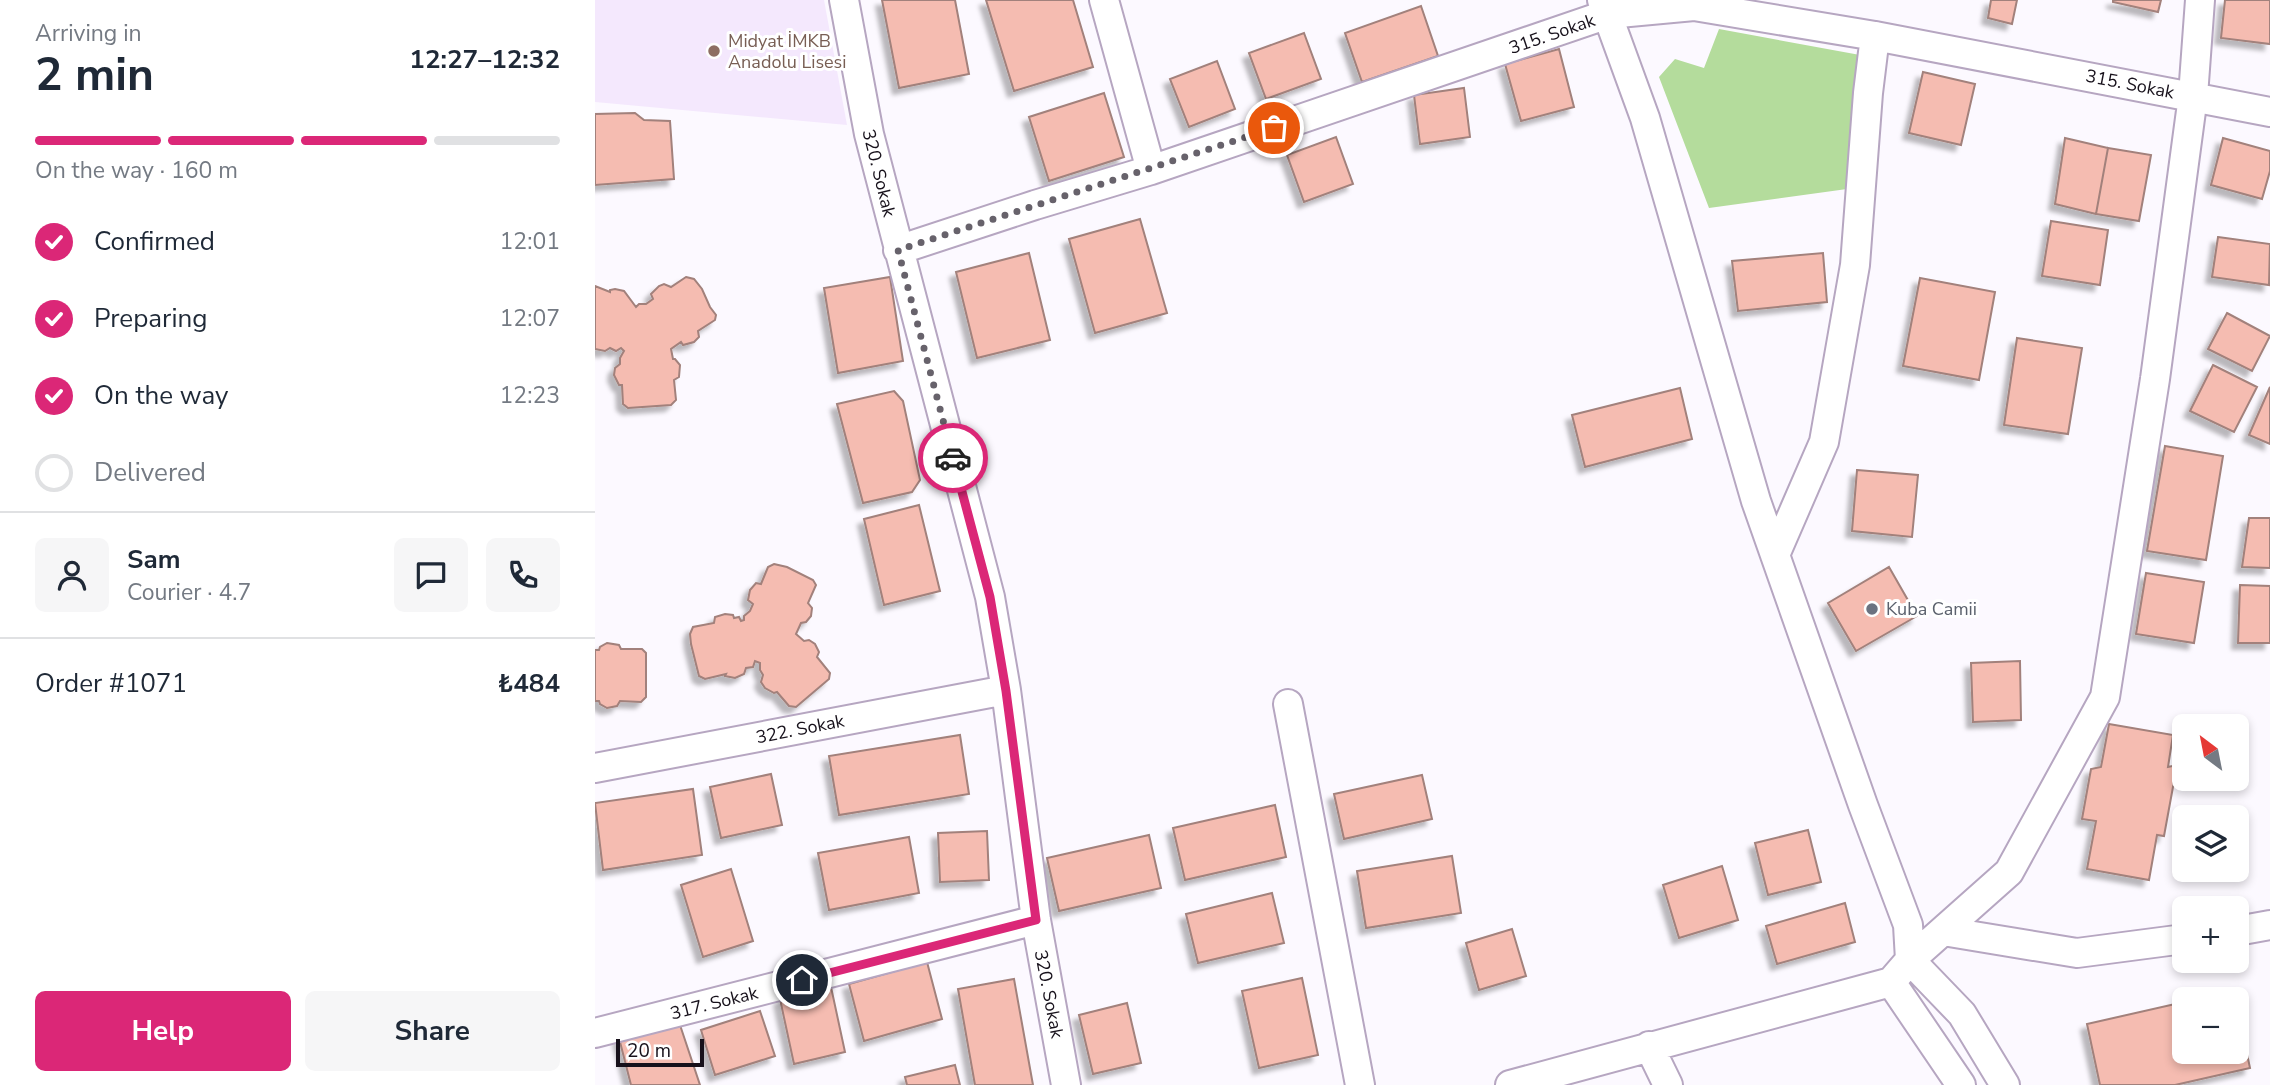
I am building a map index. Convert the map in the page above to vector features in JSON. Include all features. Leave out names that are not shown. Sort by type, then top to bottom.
[{"type":"street","name":"320. Sokak","points":[[843,0],[869,134],[990,597],[1006,691],[1036,920],[1066,1085]]},
{"type":"street","points":[[1104,0],[1151,170]]},
{"type":"street","points":[[1510,1085],[1891,982],[1910,960],[2009,872],[2105,696],[2155,379],[2193,96],[2200,0]]},
{"type":"street","name":"315. Sokak","points":[[898,250],[1151,170],[1605,7],[1694,6],[1875,36],[2270,112]]},
{"type":"street","points":[[1605,7],[1645,118],[1756,501],[1863,806],[1908,925],[1910,960],[1962,1014],[2005,1085]]},
{"type":"street","points":[[1775,555],[1824,442],[1855,265],[1875,36]]},
{"type":"street","name":"322. Sokak","points":[[595,768],[1006,691]]},
{"type":"street","points":[[1288,704],[1360,1085]]},
{"type":"street","name":"317. Sokak","points":[[595,1033],[1036,920]]},
{"type":"street","points":[[2249,929],[2270,925]]},
{"type":"street","points":[[1943,931],[2077,953],[2172,941]]},
{"type":"street","points":[[1891,982],[1961,1085]]},
{"type":"street","points":[[1649,1046],[1668,1085]]},
{"type":"shaded area","name":"Midyat İMKB Anadolu Lisesi","points":[[595,0],[824,0],[847,125],[595,102]]},
{"type":"green space","points":[[1719,29],[1860,55],[1847,189],[1709,208],[1659,77],[1675,59],[1704,68]]},
{"type":"building","points":[[882,0],[955,0],[969,74],[899,88]]},
{"type":"building","points":[[986,0],[1073,0],[1093,67],[1014,91]]},
{"type":"building","points":[[1991,0],[2017,0],[2012,24],[1988,18]]},
{"type":"building","points":[[2113,0],[2161,0],[2158,12]]},
{"type":"building","points":[[2225,0],[2270,0],[2270,44],[2221,38]]},
{"type":"building","points":[[1421,6],[1438,56],[1362,82],[1345,33]]},
{"type":"building","points":[[1304,33],[1321,79],[1266,99],[1249,53]]},
{"type":"building","points":[[1559,49],[1574,107],[1521,121],[1505,64]]},
{"type":"building","points":[[1217,61],[1235,109],[1189,127],[1170,79]]},
{"type":"building","points":[[1923,72],[1975,84],[1961,145],[1909,133]]},
{"type":"building","points":[[1464,88],[1470,137],[1420,144],[1414,95]]},
{"type":"building","points":[[1104,93],[1124,157],[1049,181],[1029,117]]},
{"type":"building","points":[[635,113],[644,120],[670,121],[674,179],[595,185],[595,114]]},
{"type":"building","points":[[1336,137],[1353,184],[1304,202],[1287,155]]},
{"type":"building","points":[[2065,138],[2108,148],[2096,214],[2055,204]]},
{"type":"building","points":[[2223,138],[2270,151],[2270,171],[2262,199],[2211,185]]},
{"type":"building","points":[[2108,148],[2151,155],[2139,221],[2096,214]]},
{"type":"building","points":[[1140,219],[1167,313],[1095,333],[1069,239]]},
{"type":"building","points":[[2051,221],[2108,230],[2100,285],[2042,276]]},
{"type":"building","points":[[2218,237],[2270,244],[2269,285],[2212,277]]},
{"type":"building","points":[[1029,253],[1050,340],[977,358],[956,272]]},
{"type":"building","points":[[1823,253],[1827,302],[1738,311],[1732,261]]},
{"type":"building","points":[[686,277],[694,279],[702,289],[716,315],[715,320],[698,331],[699,337],[694,342],[683,345],[681,342],[671,349],[673,359],[680,365],[679,377],[674,380],[676,400],[671,405],[628,408],[623,404],[622,385],[619,385],[614,375],[624,351],[621,348],[616,351],[610,348],[605,351],[595,349],[595,286],[610,292],[615,289],[624,291],[636,307],[653,299],[651,294],[659,286],[664,284],[671,287]]},
{"type":"building","points":[[890,277],[903,361],[838,373],[824,288]]},
{"type":"building","points":[[1920,278],[1995,292],[1979,380],[1903,366]]},
{"type":"building","points":[[2227,313],[2270,336],[2252,371],[2208,349]]},
{"type":"building","points":[[2017,338],[2082,348],[2068,434],[2004,425]]},
{"type":"building","points":[[2213,365],[2257,387],[2234,432],[2190,411]]},
{"type":"building","points":[[2270,387],[2270,444],[2249,435]]},
{"type":"building","points":[[1680,388],[1692,439],[1585,467],[1572,415]]},
{"type":"building","points":[[894,391],[903,401],[920,480],[912,492],[863,503],[837,404]]},
{"type":"building","points":[[2165,446],[2223,456],[2206,560],[2147,551]]},
{"type":"building","points":[[1857,470],[1918,475],[1912,537],[1852,531]]},
{"type":"building","points":[[919,505],[940,591],[884,605],[864,519]]},
{"type":"building","points":[[2249,518],[2270,518],[2270,568],[2242,567]]},
{"type":"building","points":[[774,564],[787,567],[813,580],[816,585],[808,603],[812,608],[811,616],[801,623],[796,634],[804,641],[809,640],[815,644],[819,652],[817,657],[830,673],[829,679],[796,707],[789,706],[777,692],[765,688],[761,682],[763,675],[760,663],[755,661],[753,667],[746,668],[744,674],[735,678],[725,676],[726,674],[705,679],[699,676],[691,644],[690,634],[693,627],[714,623],[715,617],[725,614],[744,620],[753,604],[748,600],[750,590],[756,583],[761,584],[768,567]]},
{"type":"building","name":"Kuba Camii","points":[[1889,567],[1917,616],[1856,651],[1828,603]]},
{"type":"building","points":[[2146,573],[2204,582],[2194,643],[2136,634]]},
{"type":"building","points":[[2240,585],[2270,586],[2270,643],[2238,643]]},
{"type":"building","points":[[607,643],[619,645],[621,649],[642,649],[646,653],[646,697],[641,702],[620,701],[617,706],[607,708],[595,701],[595,650]]},
{"type":"building","points":[[2020,661],[2021,720],[1973,722],[1971,663]]},
{"type":"building","points":[[2109,724],[2172,735],[2168,767],[2172,766],[2172,791],[2164,836],[2157,835],[2149,880],[2087,869],[2096,821],[2082,819],[2091,769],[2101,767]]},
{"type":"building","points":[[960,735],[969,794],[839,815],[829,756]]},
{"type":"building","points":[[771,774],[782,825],[721,838],[710,787]]},
{"type":"building","points":[[1422,775],[1432,819],[1344,839],[1334,794]]},
{"type":"building","points":[[693,789],[702,855],[603,870],[595,803]]},
{"type":"building","points":[[1275,805],[1286,857],[1185,880],[1173,828]]},
{"type":"building","points":[[1808,830],[1821,882],[1768,895],[1755,843]]},
{"type":"building","points":[[987,831],[989,880],[940,882],[938,833]]},
{"type":"building","points":[[1149,835],[1161,888],[1059,911],[1047,858]]},
{"type":"building","points":[[909,837],[919,893],[829,910],[818,853]]},
{"type":"building","points":[[1452,856],[1461,913],[1366,928],[1357,871]]},
{"type":"building","points":[[1722,866],[1738,920],[1679,938],[1663,885]]},
{"type":"building","points":[[731,869],[753,941],[703,957],[681,885]]},
{"type":"building","points":[[1272,893],[1284,943],[1198,963],[1186,914]]},
{"type":"building","points":[[1845,903],[1855,942],[1777,964],[1766,926]]},
{"type":"building","points":[[1512,929],[1526,976],[1479,990],[1466,943]]},
{"type":"building","points":[[927,962],[942,1019],[864,1041],[849,984]]},
{"type":"building","points":[[1302,978],[1318,1055],[1259,1068],[1242,991]]},
{"type":"building","points":[[1014,979],[1033,1085],[975,1085],[958,989]]},
{"type":"building","points":[[831,987],[845,1052],[794,1064],[780,999]]},
{"type":"building","points":[[1127,1003],[1141,1063],[1093,1074],[1079,1015]]},
{"type":"building","points":[[2172,1005],[2172,1064],[2249,1063],[2250,1068],[2175,1085],[2100,1085],[2087,1024]]},
{"type":"building","points":[[760,1011],[775,1056],[715,1075],[701,1030]]},
{"type":"building","points":[[679,1022],[700,1085],[631,1085],[619,1038]]},
{"type":"building","points":[[955,1065],[960,1085],[907,1085],[905,1077]]},
{"type":"way so far","points":[[953,458],[898,250],[1274,128]]},
{"type":"place","name":"Midyat İMKB Anadolu Lisesi","points":[[714,51]]},
{"type":"place","name":"Kuba Camii","points":[[1872,609]]},
{"type":"route","points":[[802,980],[1036,920],[1006,691],[990,597],[953,458]]}]
